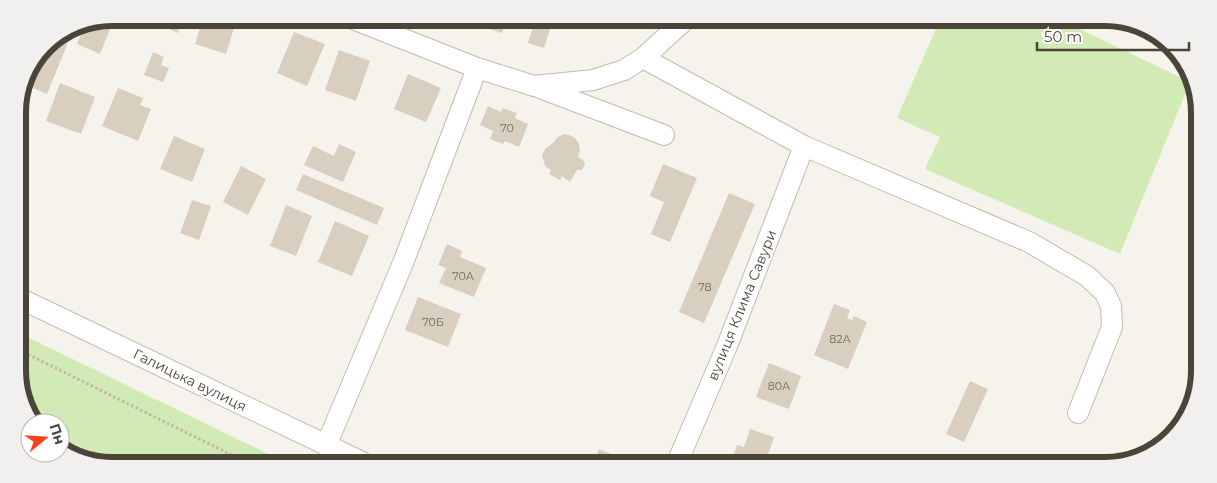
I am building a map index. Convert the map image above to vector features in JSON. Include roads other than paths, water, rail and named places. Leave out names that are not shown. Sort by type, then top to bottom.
[{"type":"street","points":[[370,26],[664,136]]},
{"type":"street","points":[[534,86],[593,80],[624,70],[643,58],[678,26]]},
{"type":"street","points":[[643,58],[804,146],[1029,242],[1087,276],[1105,294],[1110,306],[1112,327],[1078,413]]},
{"type":"street","points":[[326,446],[403,262],[478,68]]},
{"type":"street","name":"вулиця Клима Савури","points":[[681,457],[727,346],[804,146]]},
{"type":"street","name":"Галицька вулиця","points":[[26,301],[351,457]]}]
